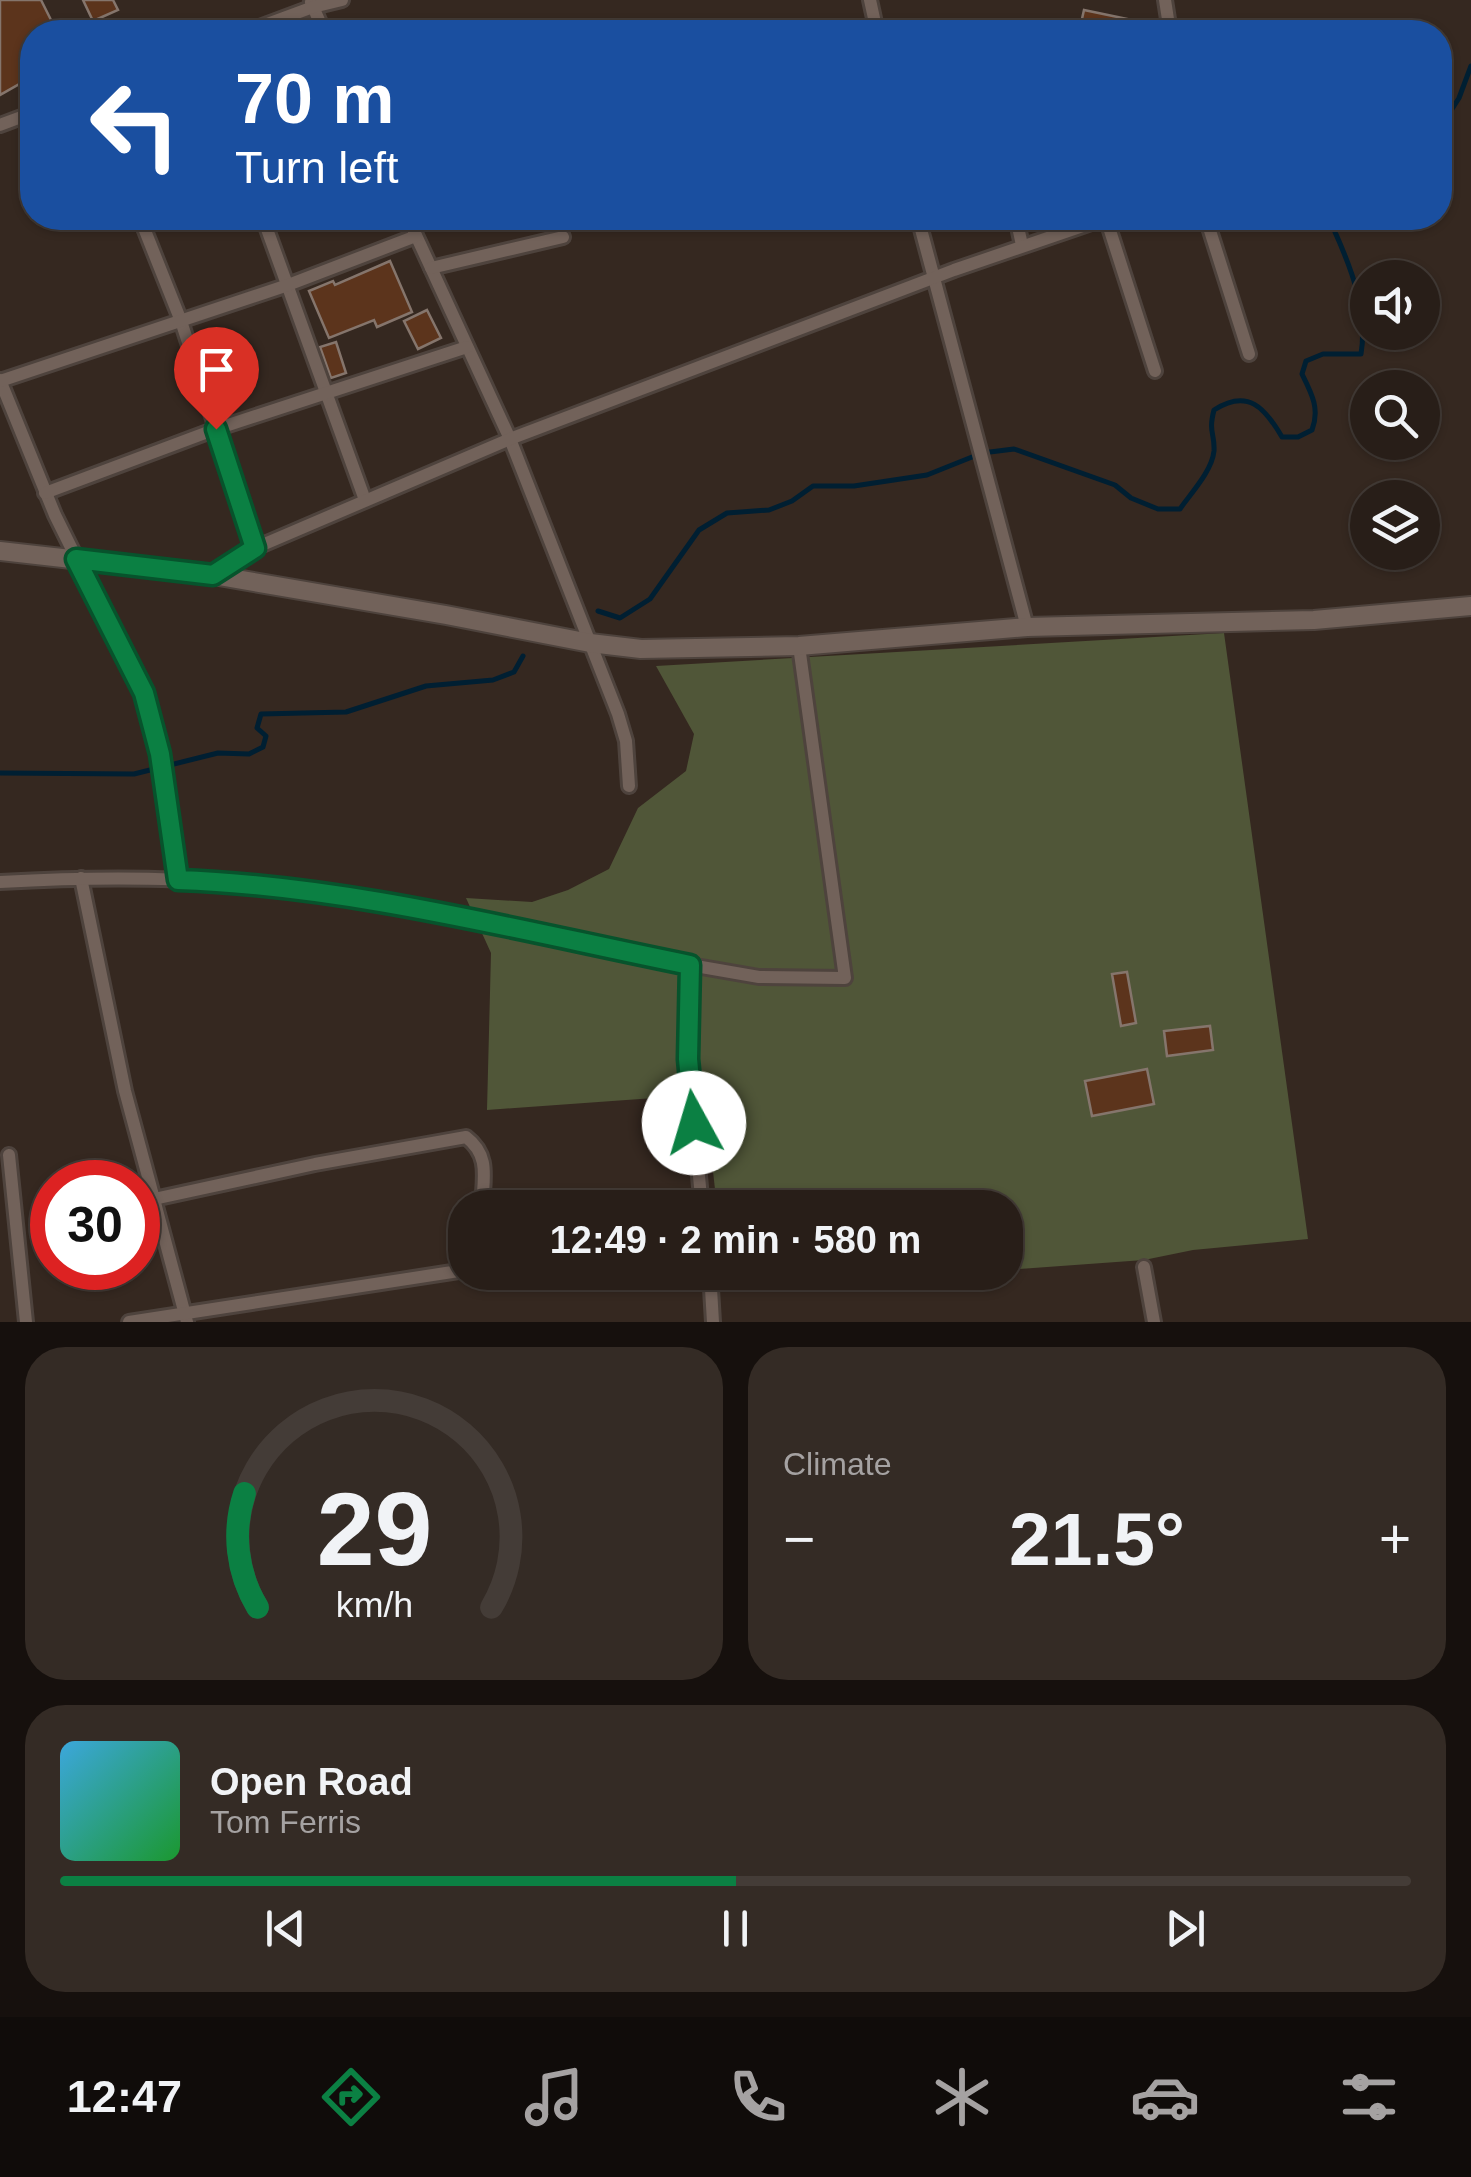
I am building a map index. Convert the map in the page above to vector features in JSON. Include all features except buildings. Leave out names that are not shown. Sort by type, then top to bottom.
[{"type":"street","points":[[273,20],[311,3],[342,0]]},
{"type":"street","points":[[145,230],[181,321],[255,548]]},
{"type":"street","points":[[267,230],[365,500]]},
{"type":"street","points":[[413,230],[510,439],[590,643],[626,741],[629,786]]},
{"type":"street","points":[[921,230],[1027,626]]},
{"type":"street","points":[[1019,230],[1022,245]]},
{"type":"street","points":[[213,575],[255,548],[510,439],[1069,230]]},
{"type":"street","points":[[1110,230],[1155,371]]},
{"type":"street","points":[[1210,230],[1249,354]]},
{"type":"street","points":[[178,880],[158,742],[144,693],[45,493],[0,381],[288,286],[416,236]]},
{"type":"street","points":[[431,268],[563,236]]},
{"type":"street","points":[[45,493],[216,429],[467,348]]},
{"type":"street","points":[[0,551],[213,575],[640,649],[799,646],[1027,626],[1314,620],[1471,606]]},
{"type":"street","points":[[0,882],[81,878],[224,882],[367,900],[759,978],[845,978],[799,646]]},
{"type":"street","points":[[81,878],[115,1046],[144,1160]]},
{"type":"street","points":[[690,965],[688,1059],[700,1190]]},
{"type":"street","points":[[160,1198],[466,1137],[480,1147],[484,1162],[483,1190]]},
{"type":"street","points":[[8,1155],[26,1322]]},
{"type":"street","points":[[160,1221],[186,1318]]},
{"type":"street","points":[[1144,1267],[1154,1322]]},
{"type":"street","points":[[129,1322],[186,1318],[448,1273]]},
{"type":"street","points":[[711,1290],[713,1322]]},
{"type":"green space","points":[[1224,633],[1308,1239],[1193,1250],[1144,1260],[1023,1269],[1023,1190],[715,1190],[705,1100],[682,1096],[487,1110],[491,953],[466,898],[532,902],[568,890],[609,869],[638,808],[686,771],[694,734],[656,666]]},
{"type":"waterway","points":[[1452,109],[1471,66]]},
{"type":"waterway","points":[[598,611],[620,618],[650,599],[699,530],[727,513],[769,510],[792,501],[813,486],[854,486],[927,475],[982,453],[1014,449],[1115,485],[1131,498],[1158,509],[1180,509],[1212,459],[1214,410],[1246,401],[1262,410],[1282,437],[1298,437],[1312,430],[1315,415],[1312,395],[1302,374],[1306,361],[1323,354],[1361,354],[1360,307],[1336,230]]},
{"type":"waterway","points":[[0,773],[134,774],[218,753],[249,754],[263,747],[266,736],[257,728],[261,714],[346,712],[426,686],[493,680],[514,672],[523,656]]},
{"type":"route","points":[[216,429],[255,548],[213,575],[76,559],[144,693],[160,754],[178,880],[367,900],[690,965],[688,1059],[694,1123]]}]
